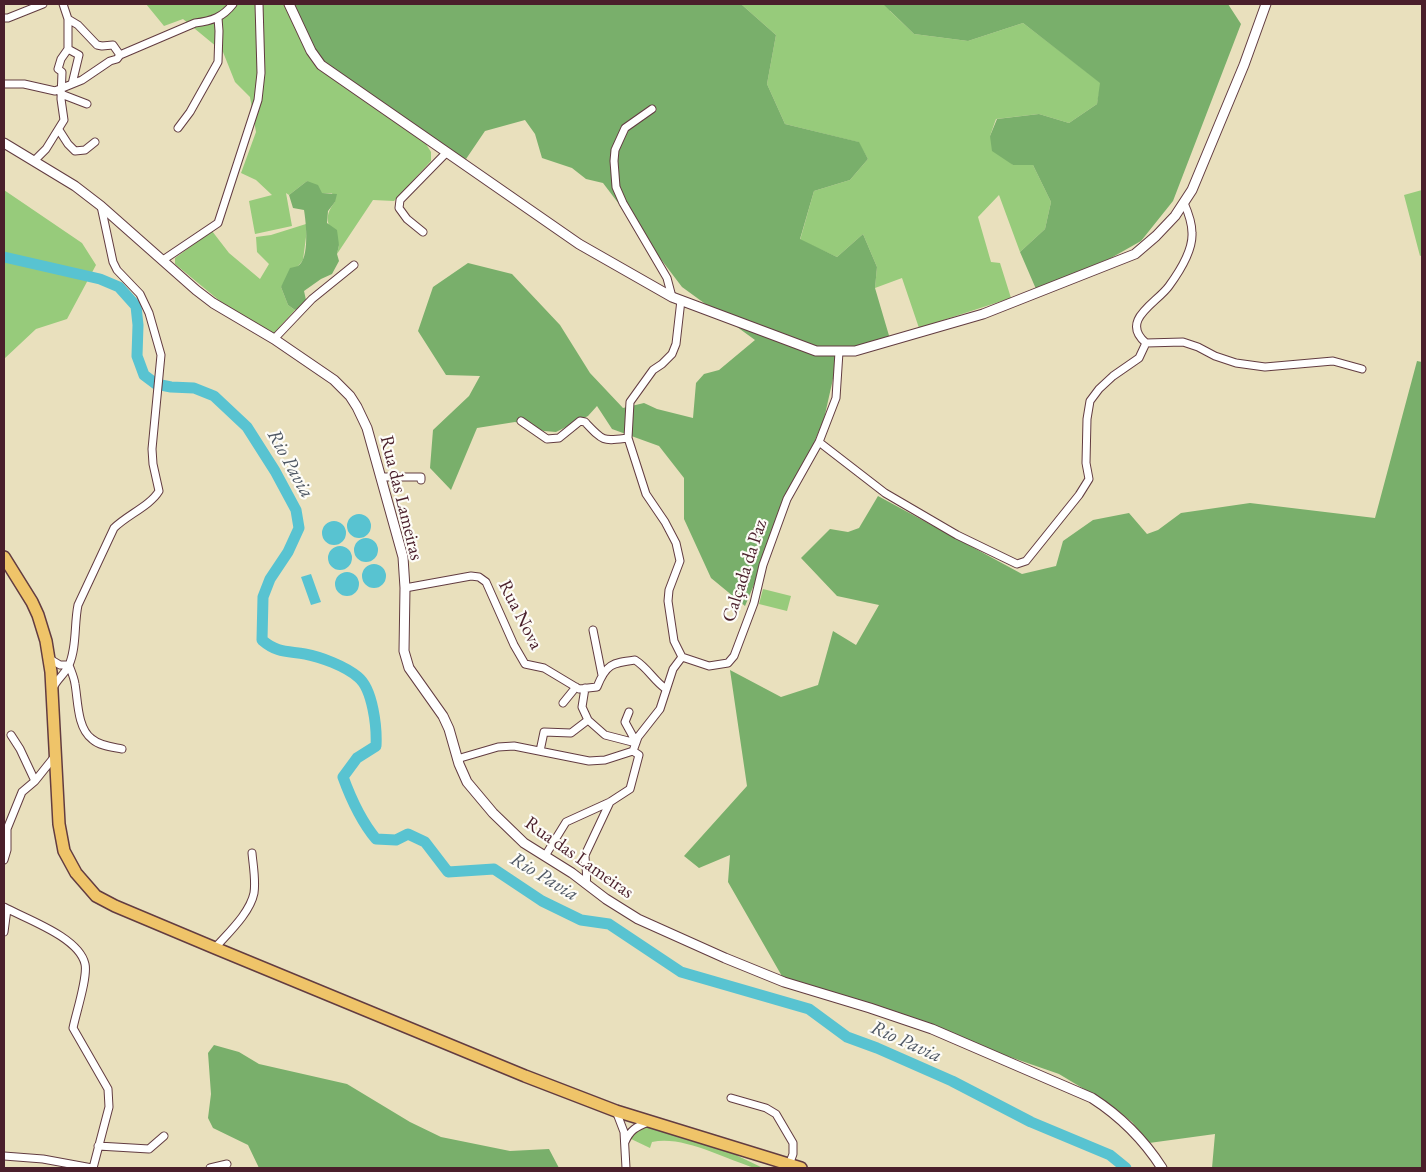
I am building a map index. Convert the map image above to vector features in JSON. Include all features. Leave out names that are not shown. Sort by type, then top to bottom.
[{"type":"main road","points":[[4,558],[26,590],[38,615],[50,659],[61,838],[67,859],[81,880],[96,896],[115,906],[215,948],[525,1076],[630,1116],[795,1166]]},
{"type":"street","points":[[4,18],[43,4]]},
{"type":"street","points":[[34,161],[46,150],[64,120],[61,91],[62,72],[58,69],[61,59],[68,49],[68,19],[63,4]]},
{"type":"street","points":[[61,91],[87,77],[110,61],[117,59],[120,55],[195,24],[218,18],[234,4]]},
{"type":"street","points":[[163,260],[218,223],[258,100],[261,73],[258,4]]},
{"type":"street","points":[[290,4],[311,51],[321,65],[579,244],[672,297],[816,352],[855,351],[983,314],[1135,254],[1175,216],[1192,190],[1266,4]]},
{"type":"street","points":[[178,128],[190,112],[218,62],[218,18]]},
{"type":"street","points":[[68,19],[78,25],[97,45],[113,44],[120,55]]},
{"type":"street","points":[[68,49],[79,55],[72,84]]},
{"type":"street","points":[[4,84],[24,84],[61,91],[87,104]]},
{"type":"street","points":[[652,109],[625,128],[615,150],[614,170],[616,187],[623,203],[667,278],[672,297]]},
{"type":"street","points":[[59,130],[74,151],[85,150],[95,142]]},
{"type":"street","name":"Rua das Lameiras","points":[[4,143],[75,186],[101,206],[208,299],[274,339],[334,380],[350,396],[367,428],[401,550],[405,588],[404,651],[410,668],[443,716],[449,729],[457,759],[467,782],[493,813],[524,843],[606,899],[636,917],[725,958],[775,979],[932,1029],[1084,1094],[1109,1109],[1152,1152],[1162,1168]]},
{"type":"street","points":[[423,232],[399,208],[400,200],[446,152]]},
{"type":"street","points":[[1184,203],[1189,215],[1192,233],[1189,251],[1168,287],[1143,311],[1136,328],[1139,337],[1146,343],[1183,342],[1198,347],[1214,356],[1236,363],[1265,367],[1333,361],[1362,369]]},
{"type":"street","points":[[52,689],[67,668],[73,649],[75,618],[78,605],[114,528],[123,519],[156,497],[159,491],[152,449],[161,355],[149,314],[140,294],[117,270],[113,262],[101,206]]},
{"type":"street","points":[[106,231],[114,218]]},
{"type":"street","points":[[274,339],[312,298],[354,265]]},
{"type":"street","points":[[457,759],[498,747],[514,746],[589,761],[605,760],[632,751],[638,737],[660,710],[673,669],[682,657],[674,641],[668,601],[669,590],[680,561],[676,543],[666,522],[646,494],[628,438],[630,402],[653,370],[672,354],[676,344],[681,300]]},
{"type":"street","points":[[820,442],[885,493],[957,535],[1017,564],[1026,560],[1090,479],[1086,462],[1087,419],[1090,401],[1099,389],[1113,376],[1139,358],[1146,343]]},
{"type":"street","name":"Calçada da Paz","points":[[682,657],[709,666],[728,663],[734,656],[754,603],[763,565],[787,499],[820,442],[836,398],[839,352]]},
{"type":"street","points":[[521,421],[547,439],[558,438],[580,421],[585,422],[601,438],[606,440],[628,438]]},
{"type":"street","points":[[381,477],[421,477],[421,480]]},
{"type":"street","name":"Rua Nova","points":[[405,588],[471,576],[479,577],[486,582],[514,645],[525,664],[544,668],[576,687],[585,688]]},
{"type":"street","points":[[592,630],[602,675]]},
{"type":"street","points":[[50,659],[67,668],[74,681],[82,722],[91,739],[103,745],[122,749]]},
{"type":"street","points":[[636,742],[605,735],[588,720],[582,707],[585,688],[598,687],[602,675],[609,666],[635,660],[645,666],[657,683],[666,689]]},
{"type":"street","points":[[51,672],[67,668]]},
{"type":"street","points":[[563,703],[576,687]]},
{"type":"street","points":[[629,712],[625,722],[636,742]]},
{"type":"street","points":[[540,751],[544,732],[571,733],[588,720]]},
{"type":"street","points":[[11,735],[20,749],[35,781]]},
{"type":"street","points":[[545,856],[566,822],[610,802],[630,789],[639,755],[632,751]]},
{"type":"street","points":[[4,860],[7,850],[7,829],[22,792],[35,781],[55,756]]},
{"type":"street","points":[[586,884],[588,875],[585,854],[610,802]]},
{"type":"street","points":[[215,948],[235,926],[252,898],[254,892],[252,853]]},
{"type":"street","points":[[4,932],[6,908],[68,940],[85,962],[85,973],[72,1028],[108,1089],[109,1107],[93,1168],[43,1159],[4,1156]]},
{"type":"street","points":[[731,1098],[766,1108],[776,1114],[793,1143],[795,1166]]},
{"type":"street","points":[[616,1111],[621,1124],[626,1168]]},
{"type":"street","points":[[621,1124],[630,1116],[634,1128]]},
{"type":"street","points":[[624,1142],[629,1132],[648,1122]]},
{"type":"street","points":[[98,1146],[149,1149],[164,1136]]},
{"type":"street","points":[[210,1168],[227,1164]]},
{"type":"green space","points":[[146,4],[292,4],[320,68],[339,84],[426,144],[431,152],[431,161],[394,201],[373,200],[337,254],[339,245],[328,223],[328,214],[335,202],[332,193],[321,193],[307,181],[289,195],[286,193],[292,226],[255,234],[249,201],[272,195],[256,180],[241,173],[256,132],[250,97],[235,82],[223,52],[183,19],[164,26]]},
{"type":"green space","points":[[292,4],[741,4],[776,35],[767,84],[785,124],[859,142],[868,159],[850,180],[814,191],[800,239],[837,257],[863,234],[877,267],[875,288],[890,339],[839,352],[824,419],[745,606],[711,578],[684,519],[684,478],[659,446],[612,429],[597,406],[588,416],[556,432],[544,431],[515,422],[477,428],[451,490],[430,468],[433,430],[469,396],[480,376],[446,375],[418,331],[433,287],[468,263],[512,274],[560,325],[590,373],[623,408],[644,403],[657,409],[693,418],[696,383],[704,374],[719,370],[755,340],[682,287],[603,183],[586,179],[572,168],[542,158],[535,134],[525,120],[485,131],[466,159],[426,144],[319,68]]},
{"type":"green space","points":[[741,4],[893,4],[890,11],[914,34],[968,41],[1023,23],[1101,83],[1097,104],[1069,123],[1039,114],[996,119],[990,136],[1013,165],[1033,165],[1051,202],[1045,229],[1020,252],[999,195],[978,217],[991,262],[1000,263],[1011,298],[919,328],[902,278],[875,288],[877,267],[863,234],[837,257],[800,240],[814,191],[850,180],[868,159],[858,142],[785,124],[767,84],[776,35]]},
{"type":"green space","points":[[883,4],[1228,4],[1241,24],[1173,201],[1141,241],[1111,258],[1036,289],[1020,252],[1045,229],[1051,202],[1033,165],[1013,165],[992,151],[990,136],[997,119],[1039,114],[1069,123],[1097,104],[1100,83],[1023,23],[968,41],[914,34]]},
{"type":"green space","points":[[307,181],[318,185],[322,193],[337,194],[335,202],[328,211],[327,223],[337,230],[339,245],[337,254],[339,261],[332,274],[304,291],[306,300],[300,308],[295,310],[288,305],[281,287],[290,268],[298,266],[302,262],[306,248],[306,231],[304,210],[293,208],[289,195]]},
{"type":"green space","points":[[4,190],[82,243],[96,265],[67,319],[36,329],[4,359]]},
{"type":"green space","points":[[1422,190],[1422,255],[1420,256],[1404,195]]},
{"type":"green space","points":[[306,224],[303,260],[281,287],[288,305],[295,310],[273,334],[232,311],[175,264],[175,258],[212,231],[229,253],[260,279],[269,264],[257,252],[256,237],[271,235]]},
{"type":"green space","points":[[1417,361],[1422,362],[1422,1168],[1212,1168],[1215,1134],[1149,1143],[1132,1122],[1109,1104],[1059,1074],[783,978],[728,882],[730,855],[699,868],[684,856],[747,786],[730,670],[781,697],[818,685],[833,631],[856,645],[879,605],[837,596],[801,558],[830,529],[848,532],[859,528],[878,496],[1022,574],[1056,566],[1063,541],[1093,520],[1129,513],[1147,534],[1158,530],[1181,513],[1250,503],[1375,518]]},
{"type":"green space","points":[[763,589],[791,596],[787,611],[759,604]]},
{"type":"green space","points":[[214,1045],[239,1052],[259,1064],[347,1084],[410,1122],[441,1137],[510,1151],[549,1149],[559,1168],[259,1168],[248,1145],[213,1128],[208,1118],[211,1094],[208,1053]]},
{"type":"green space","points":[[646,1126],[735,1152],[738,1156],[763,1168],[755,1168],[704,1149],[677,1142],[652,1142],[650,1148],[629,1138],[632,1133]]},
{"type":"water","points":[[359,514],[367,518],[371,526],[367,534],[359,538],[351,534],[347,526],[351,518]]},
{"type":"water","points":[[334,521],[342,525],[346,533],[342,541],[334,545],[326,541],[322,533],[326,525]]},
{"type":"water","points":[[366,538],[374,542],[378,550],[374,558],[366,562],[358,558],[354,550],[358,542]]},
{"type":"water","points":[[340,546],[348,550],[352,558],[348,566],[340,570],[332,566],[328,558],[332,550]]},
{"type":"water","points":[[374,564],[382,568],[386,576],[382,584],[374,588],[366,584],[362,576],[366,568]]},
{"type":"water","points":[[347,572],[355,576],[359,584],[355,592],[347,596],[339,592],[335,584],[339,576]]},
{"type":"water","points":[[311,574],[321,602],[311,605],[301,577]]},
{"type":"waterway","name":"Rio Pavia","points":[[4,257],[100,279],[119,287],[136,306],[138,325],[137,356],[144,375],[156,384],[194,388],[214,396],[247,427],[275,471],[296,510],[299,528],[288,552],[270,579],[263,597],[262,640],[277,649],[311,655],[333,662],[353,673],[363,683],[371,699],[376,729],[376,746],[357,758],[343,777],[357,810],[376,839],[396,840],[408,834],[425,842],[448,872],[494,869],[542,901],[581,920],[609,924],[681,972],[809,1009],[847,1037],[952,1081],[1031,1122],[1110,1155],[1126,1168]]}]
